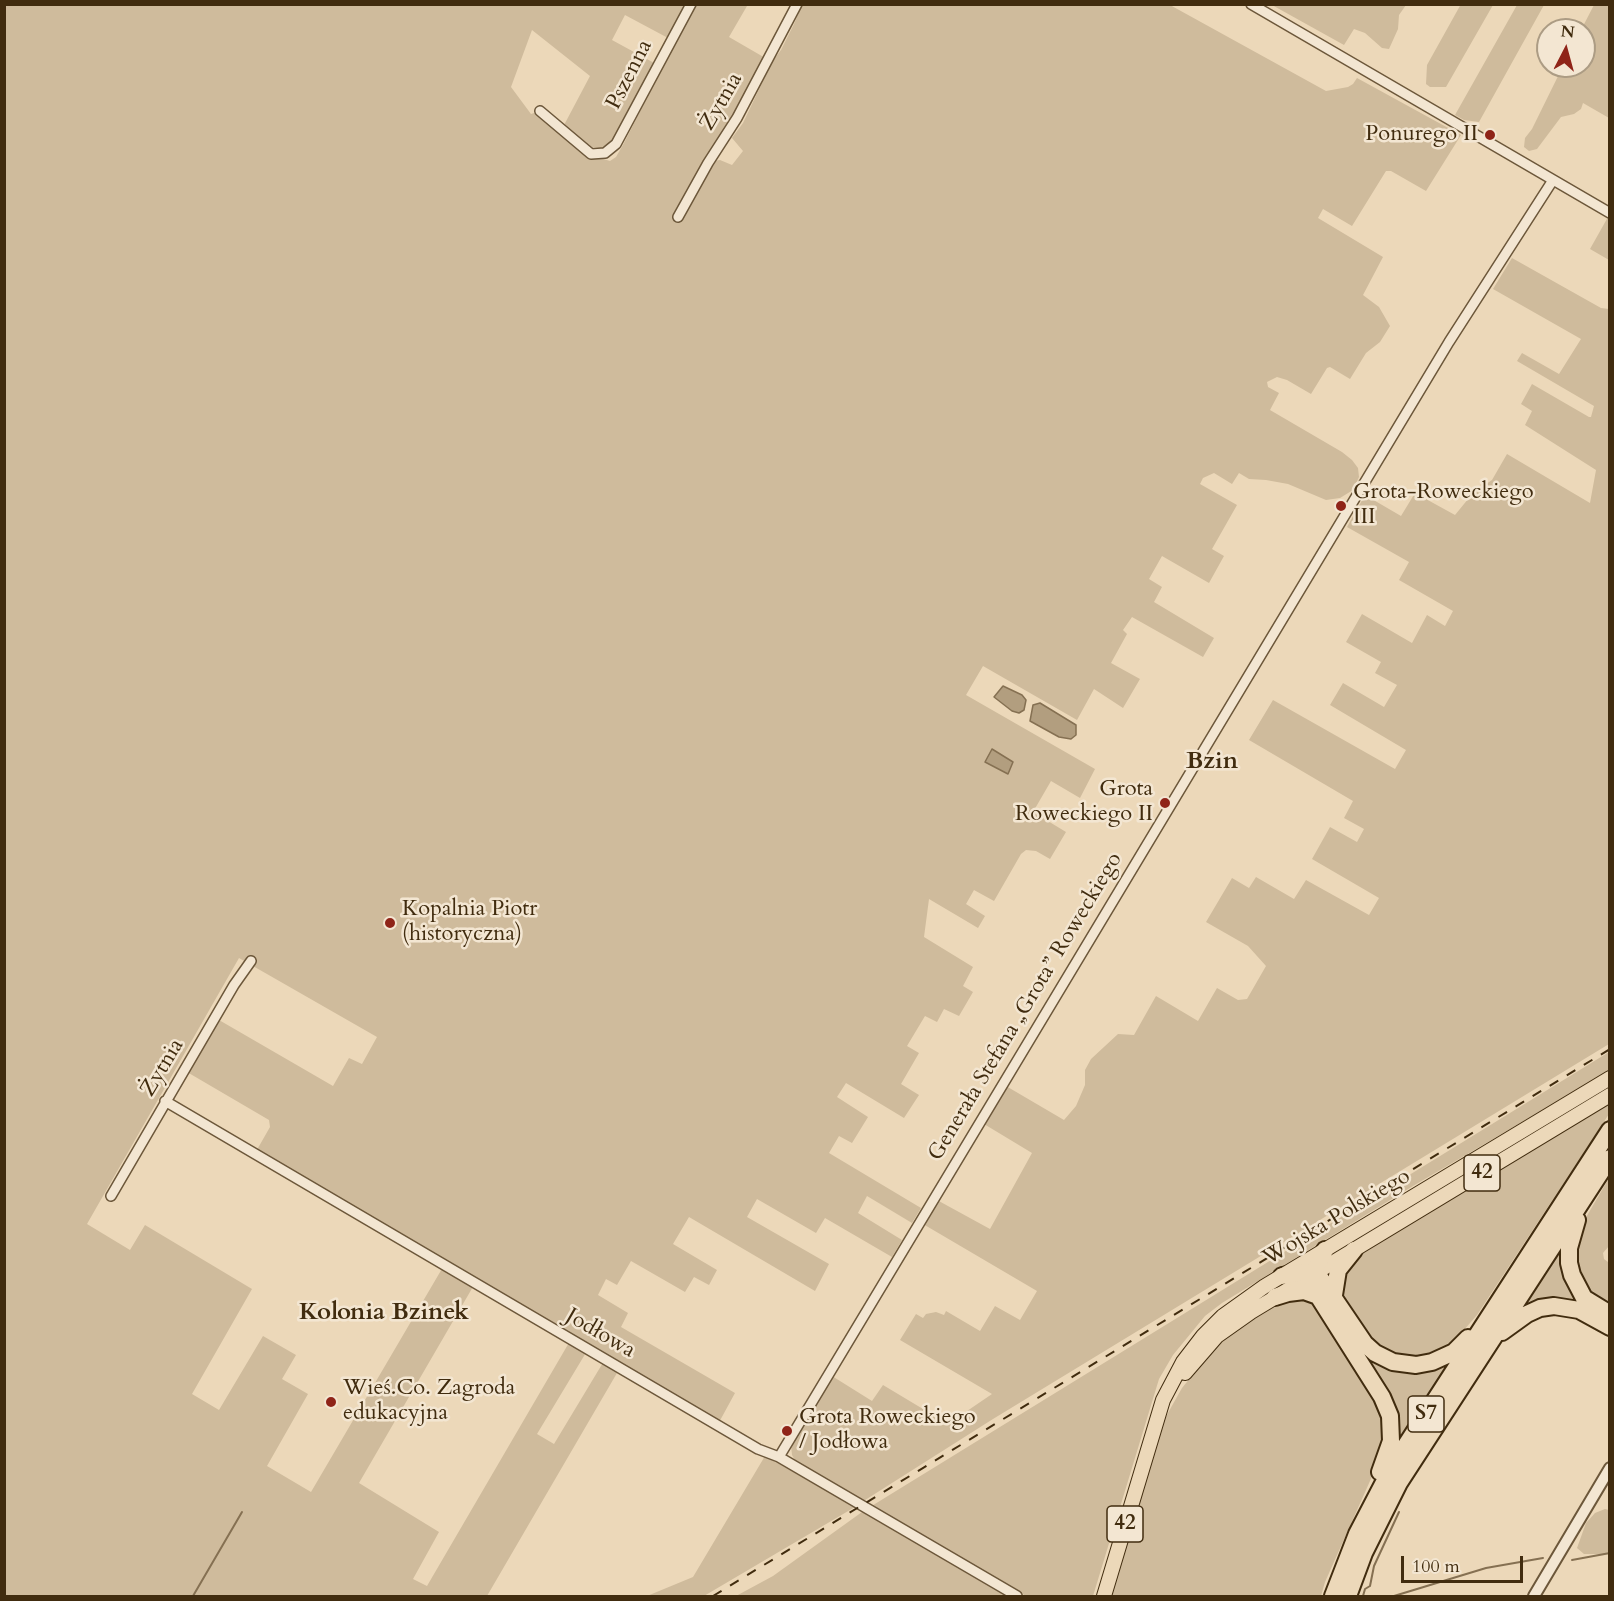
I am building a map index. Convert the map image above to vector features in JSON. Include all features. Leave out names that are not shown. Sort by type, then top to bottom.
[{"type":"highway","name":"S7","points":[[1332,1596],[1365,1516],[1393,1465],[1610,1130]]},
{"type":"highway","name":"S7","points":[[1348,1596],[1364,1553],[1399,1483],[1610,1158]]},
{"type":"highway","points":[[1588,1191],[1569,1242],[1570,1269],[1584,1298],[1610,1314]]},
{"type":"highway","points":[[1326,1296],[1338,1270],[1354,1250]]},
{"type":"highway","points":[[1312,1275],[1324,1251]]},
{"type":"highway","points":[[1282,1276],[1299,1272],[1321,1279],[1326,1296],[1390,1416],[1392,1432],[1389,1447],[1365,1516]]},
{"type":"highway","points":[[1275,1297],[1304,1291],[1326,1296],[1370,1348],[1381,1357],[1401,1364],[1425,1363],[1447,1356],[1461,1346],[1491,1313]]},
{"type":"highway","points":[[1490,1342],[1521,1317],[1547,1307],[1574,1308],[1610,1327]]},
{"type":"main road","name":"Wojska Polskiego","points":[[1104,1596],[1147,1451],[1170,1383],[1190,1352],[1223,1316],[1282,1276],[1610,1078]]},
{"type":"main road","name":"Wojska Polskiego","points":[[1147,1451],[1169,1401],[1188,1369],[1206,1347],[1228,1327],[1610,1095]]},
{"type":"street","name":"Pszenna","points":[[540,111],[591,154],[605,153],[616,144],[691,4]]},
{"type":"street","name":"Żytnia","points":[[678,217],[708,163],[737,118],[797,4]]},
{"type":"street","points":[[1251,4],[1610,213]]},
{"type":"street","name":"Generała Stefana „Grota” Roweckiego","points":[[778,1457],[1443,352],[1553,180]]},
{"type":"street","name":"Żytnia","points":[[111,1196],[234,985],[251,961]]},
{"type":"street","name":"Jodłowa","points":[[165,1101],[748,1443],[778,1457],[1017,1596]]},
{"type":"street","points":[[1534,1596],[1610,1468]]},
{"type":"shaded area","points":[[1406,4],[1399,15],[1398,29],[1389,49],[1382,48],[1365,33],[1354,29],[1344,45],[1272,5]]},
{"type":"shaded area","points":[[1461,4],[1493,5],[1446,87],[1430,87],[1426,84],[1427,65]]},
{"type":"shaded area","points":[[5,5],[688,5],[668,38],[625,15],[612,40],[656,64],[615,140],[601,148],[585,146],[563,127],[590,76],[532,30],[511,87],[531,114],[534,113],[587,154],[610,161],[616,157],[624,143],[660,72],[658,68],[694,5],[744,5],[747,6],[729,37],[767,59],[713,161],[720,160],[732,165],[743,151],[732,138],[743,123],[802,5],[1170,5],[1326,91],[1348,87],[1357,78],[1461,135],[1426,191],[1391,171],[1386,171],[1352,226],[1323,209],[1318,218],[1383,257],[1363,295],[1379,307],[1390,326],[1380,342],[1366,353],[1350,379],[1330,367],[1327,368],[1311,394],[1277,377],[1267,382],[1268,387],[1279,393],[1270,410],[1352,460],[1358,468],[1359,477],[1353,490],[1340,498],[1326,500],[1288,484],[1249,479],[1239,473],[1232,484],[1214,473],[1203,478],[1200,484],[1237,505],[1212,549],[1224,556],[1209,583],[1162,556],[1149,579],[1162,587],[1154,602],[1214,638],[1203,657],[1132,617],[1123,630],[1127,634],[1111,663],[1140,679],[1123,708],[1094,689],[1077,720],[983,666],[966,695],[1095,769],[1080,798],[1051,781],[1033,812],[1066,832],[1050,859],[1036,851],[1026,850],[1021,854],[994,901],[974,890],[966,904],[985,916],[978,928],[929,899],[924,937],[973,967],[963,986],[973,992],[959,1016],[944,1009],[937,1022],[925,1016],[907,1046],[919,1053],[901,1084],[919,1095],[904,1118],[846,1083],[837,1097],[868,1117],[852,1143],[839,1136],[829,1153],[921,1208],[912,1223],[867,1196],[858,1213],[902,1240],[892,1257],[825,1218],[816,1233],[757,1199],[747,1217],[829,1264],[815,1291],[689,1217],[673,1244],[717,1270],[709,1285],[694,1277],[685,1292],[631,1261],[617,1285],[606,1279],[598,1295],[628,1313],[621,1327],[735,1393],[717,1426],[619,1369],[604,1365],[617,1373],[487,1596],[5,1596]],"holes":[[[239,958],[377,1037],[362,1064],[349,1058],[333,1086],[219,1020],[187,1072],[269,1120],[270,1127],[254,1155],[443,1267],[311,1492],[267,1466],[308,1394],[282,1379],[296,1355],[263,1336],[219,1410],[192,1394],[252,1289],[145,1225],[130,1250],[87,1224]],[[474,1285],[570,1341],[427,1586],[413,1579],[439,1532],[359,1483]],[[587,1351],[604,1361],[554,1444],[537,1434]]]},
{"type":"shaded area","points":[[1517,5],[1544,5],[1479,122],[1464,120],[1455,115]]},
{"type":"shaded area","points":[[1594,5],[1609,5],[1609,118],[1583,103],[1581,109],[1574,114],[1561,117],[1537,149],[1529,151],[1524,147],[1525,138],[1532,129],[1557,78],[1596,78],[1596,18],[1587,18]]},
{"type":"shaded area","points":[[1609,217],[1609,260],[1590,249]]},
{"type":"shaded area","points":[[1512,258],[1601,308],[1609,309],[1609,1044],[993,1419],[862,1502],[796,1462],[792,1455],[791,1445],[832,1376],[872,1401],[883,1385],[948,1424],[992,1394],[900,1340],[916,1314],[923,1318],[926,1314],[936,1312],[944,1315],[946,1311],[980,1331],[995,1306],[1020,1320],[1037,1291],[923,1224],[937,1200],[990,1229],[1032,1153],[984,1124],[1006,1086],[1064,1120],[1076,1106],[1085,1085],[1085,1070],[1091,1059],[1118,1034],[1134,1035],[1156,996],[1198,1021],[1217,988],[1238,1000],[1247,999],[1266,966],[1248,946],[1206,922],[1232,878],[1249,888],[1256,877],[1294,899],[1306,880],[1369,915],[1379,898],[1312,859],[1330,827],[1357,842],[1364,829],[1344,818],[1353,801],[1249,740],[1273,700],[1395,769],[1406,750],[1330,705],[1343,683],[1384,707],[1397,685],[1375,673],[1381,662],[1346,642],[1362,614],[1412,643],[1427,615],[1445,626],[1453,611],[1399,580],[1409,562],[1347,527],[1365,495],[1401,516],[1415,493],[1455,515],[1473,493],[1492,480],[1507,454],[1590,503],[1596,470],[1525,425],[1532,411],[1521,404],[1532,384],[1589,417],[1591,417],[1594,406],[1517,361],[1522,353],[1559,374],[1581,339],[1493,289]]},
{"type":"shaded area","points":[[1003,686],[1022,695],[1026,700],[1024,710],[1019,713],[1012,711],[994,697]]},
{"type":"shaded area","points":[[1040,703],[1076,725],[1076,735],[1071,739],[1059,737],[1030,721],[1033,705]]},
{"type":"shaded area","points":[[992,749],[1013,762],[1008,774],[985,762]]},
{"type":"shaded area","points":[[1609,1052],[1609,1071],[1413,1186],[1222,1303],[1205,1316],[1173,1355],[1159,1379],[1093,1596],[1026,1596],[870,1507]]},
{"type":"shaded area","points":[[1609,1101],[1609,1114],[1477,1315],[1450,1346],[1433,1355],[1412,1360],[1378,1350],[1344,1300],[1341,1291],[1342,1280],[1350,1263],[1364,1251]]},
{"type":"shaded area","points":[[1609,1178],[1609,1246],[1603,1253],[1609,1266],[1609,1310],[1586,1290],[1577,1273],[1575,1256],[1581,1226]]},
{"type":"shaded area","points":[[1565,1243],[1585,1308],[1516,1316]]},
{"type":"shaded area","points":[[1318,1283],[1371,1357],[1453,1360],[1395,1446],[1397,1435]]},
{"type":"shaded area","points":[[1311,1298],[1373,1390],[1387,1429],[1378,1463],[1325,1582],[1321,1596],[1106,1596],[1164,1420],[1182,1388],[1212,1351],[1236,1330],[1285,1300]]},
{"type":"shaded area","points":[[765,1456],[855,1507],[704,1596],[647,1596],[693,1577]]},
{"type":"shaded area","points":[[1605,1509],[1609,1510],[1609,1554],[1584,1554],[1577,1548],[1586,1523],[1595,1513]]},
{"type":"shaded area","points":[[862,1512],[1008,1596],[736,1596],[773,1576]]},
{"type":"waterway","points":[[193,1596],[242,1512]]},
{"type":"waterway","points":[[1363,1596],[1365,1589],[1370,1586],[1374,1566],[1399,1512]]},
{"type":"waterway","points":[[1572,1560],[1610,1553]]},
{"type":"waterway","points":[[1394,1596],[1486,1568],[1543,1558]]},
{"type":"railway","points":[[713,1596],[1610,1049]]},
{"type":"place","name":"Ponurego II","points":[[1490,135]]},
{"type":"place","name":"Grota-Roweckiego III","points":[[1341,506]]},
{"type":"place","name":"Grota Roweckiego II","points":[[1165,803]]},
{"type":"place","name":"Kopalnia Piotr (historyczna)","points":[[390,923]]},
{"type":"place","name":"Wieś.Co. Zagroda edukacyjna","points":[[331,1402]]},
{"type":"place","name":"Grota Roweckiego / Jodłowa","points":[[787,1431]]},
{"type":"district","name":"Bzin","points":[[1212,762]]},
{"type":"district","name":"Kolonia Bzinek","points":[[384,1313]]}]
